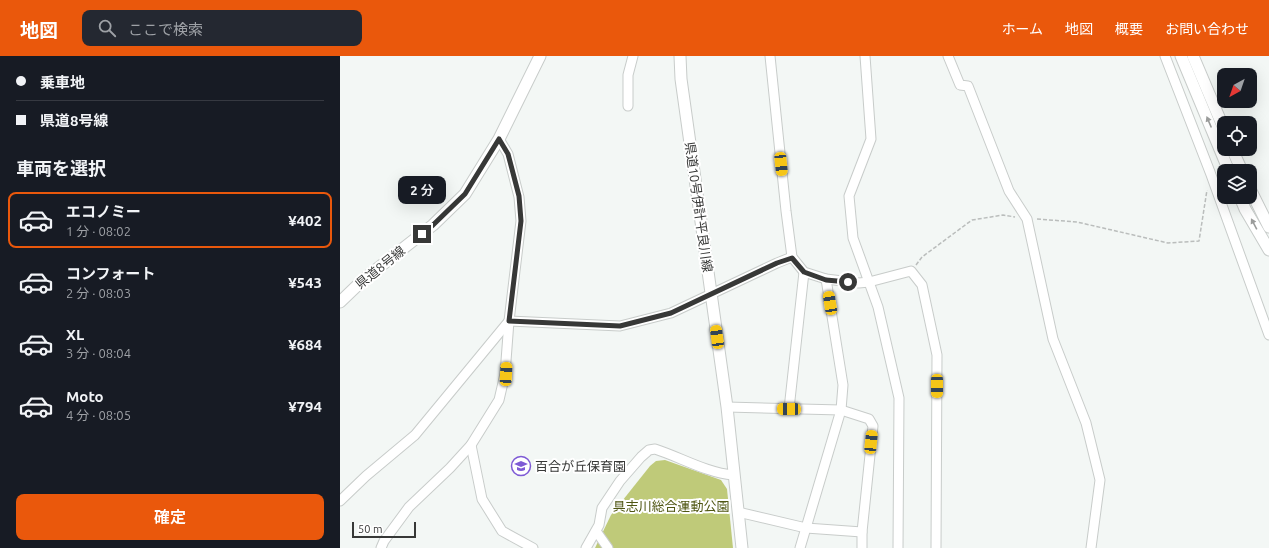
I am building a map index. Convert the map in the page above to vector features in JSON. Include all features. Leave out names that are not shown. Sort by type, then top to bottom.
[{"type":"main road","name":"県道8号線","points":[[340,302],[364,279],[433,225],[465,194],[499,139],[540,56]]},
{"type":"main road","name":"県道10号伊計平良川線","points":[[680,56],[727,408],[742,548]]},
{"type":"main road","points":[[1181,56],[1226,164]]},
{"type":"main road","points":[[1193,56],[1218,116]]},
{"type":"main road","points":[[1257,203],[1269,227]]},
{"type":"main road","points":[[1243,204],[1269,250]]},
{"type":"street","points":[[628,106],[628,75],[632,56]]},
{"type":"street","points":[[770,56],[792,258],[804,272],[826,280],[859,283],[869,282],[912,271],[922,285],[937,355],[936,548]]},
{"type":"street","points":[[865,56],[871,139],[849,196],[853,238],[878,307],[899,398],[898,548]]},
{"type":"street","points":[[948,56],[960,85],[968,86],[1008,191],[1027,219],[1053,339],[1086,423],[1100,480],[1091,548]]},
{"type":"street","points":[[1165,56],[1210,172],[1269,335]]},
{"type":"street","points":[[381,548],[384,541],[410,507],[471,445],[499,400],[506,374],[509,321],[521,221],[519,196],[508,154],[499,139]]},
{"type":"street","points":[[509,321],[620,326],[671,313],[777,263],[792,258]]},
{"type":"street","points":[[789,409],[804,272]]},
{"type":"street","points":[[800,548],[841,410],[843,385],[826,280]]},
{"type":"street","points":[[340,501],[366,476],[415,435],[509,321]]},
{"type":"street","points":[[727,408],[841,410],[868,419],[873,426],[862,532],[862,548]]},
{"type":"street","points":[[471,445],[482,498],[502,532],[533,548]]},
{"type":"street","points":[[586,548],[599,525],[602,508],[620,481],[649,450],[655,449],[713,471],[734,475]]},
{"type":"street","points":[[738,512],[806,528],[862,532]]},
{"type":"street","points":[[596,531],[608,548]]},
{"type":"path","points":[[912,271],[922,256],[972,220],[1003,215],[1027,219],[1076,222],[1168,243],[1199,241],[1208,187]]},
{"type":"green space","name":"具志川総合運動公園","points":[[665,460],[721,480],[727,489],[733,548],[595,548],[611,515],[650,466],[656,461]]},
{"type":"place","name":"百合が丘保育園","points":[[521,466]]},
{"type":"route","points":[[422,234],[465,194],[499,139],[508,154],[519,196],[521,221],[509,321],[620,326],[671,313],[777,263],[792,258],[804,272],[826,280],[848,282]]}]
